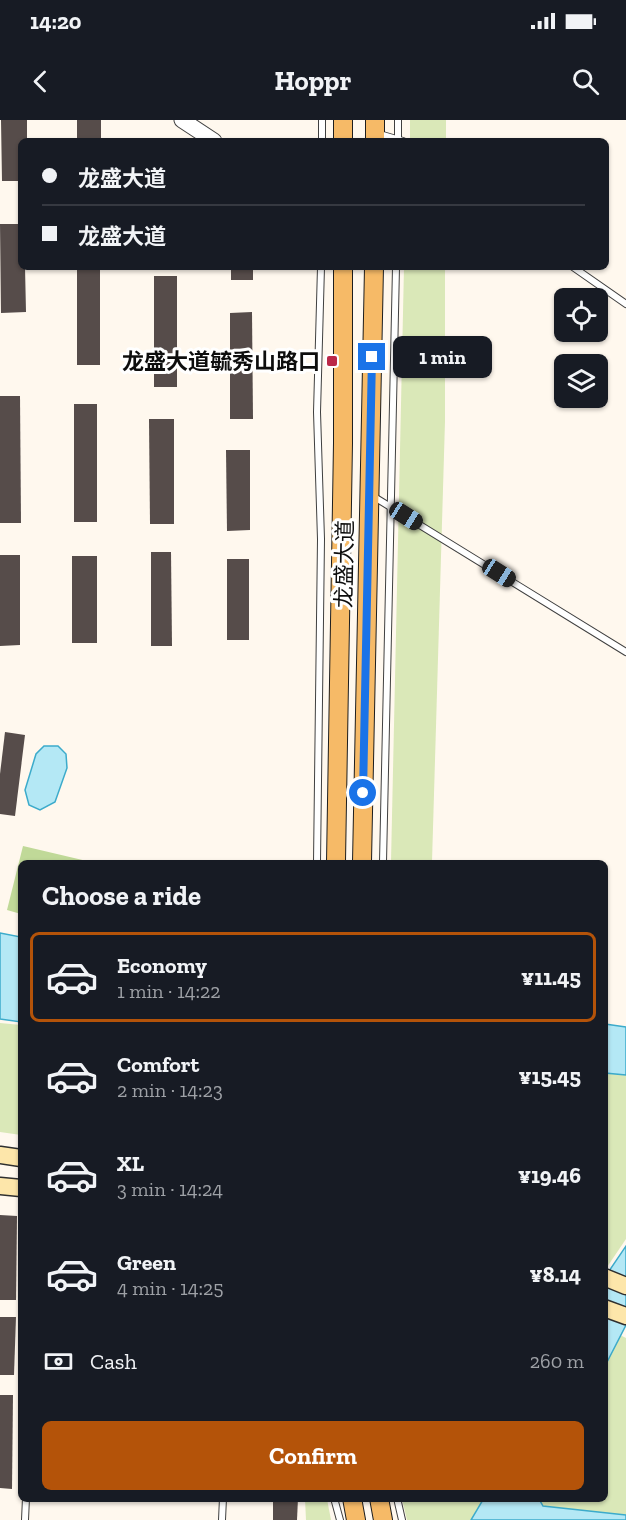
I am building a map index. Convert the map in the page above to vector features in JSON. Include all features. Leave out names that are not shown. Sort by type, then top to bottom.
[{"type":"main road","points":[[343,120],[343,138]]},
{"type":"main road","name":"龙盛大道","points":[[336,860],[343,443],[343,270]]},
{"type":"main road","name":"龙盛大道","points":[[362,860],[375,270]]},
{"type":"main road","points":[[0,1155],[18,1158]]},
{"type":"main road","points":[[0,1186],[18,1188]]},
{"type":"main road","points":[[608,1279],[626,1286]]},
{"type":"main road","points":[[608,1309],[626,1316]]},
{"type":"main road","points":[[353,1502],[357,1520]]},
{"type":"main road","points":[[380,1502],[382,1520]]},
{"type":"street","points":[[183,120],[210,138]]},
{"type":"lane","points":[[322,120],[322,138]]},
{"type":"lane","points":[[398,120],[400,138]]},
{"type":"lane","points":[[375,131],[394,138]]},
{"type":"lane","points":[[317,860],[321,539],[317,412],[321,270]]},
{"type":"lane","points":[[383,860],[396,270]]},
{"type":"lane","points":[[577,270],[626,304]]},
{"type":"lane","points":[[369,493],[626,652]]},
{"type":"lane","points":[[25,1520],[26,1502]]},
{"type":"lane","points":[[222,1520],[223,1502]]},
{"type":"lane","points":[[335,1502],[340,1520]]},
{"type":"lane","points":[[398,1502],[402,1520]]},
{"type":"green space","points":[[410,120],[446,120],[446,138],[410,138]]},
{"type":"green space","points":[[404,270],[445,270],[445,421],[432,860],[391,860]]},
{"type":"green space","points":[[23,846],[82,860],[20,860]]},
{"type":"green space","points":[[18,866],[18,913],[7,910]]},
{"type":"green space","points":[[0,1023],[18,1025],[18,1135],[0,1132]]},
{"type":"green space","points":[[608,1073],[626,1075],[626,1239],[608,1266]]},
{"type":"green space","points":[[620,1335],[626,1338],[626,1515],[542,1506],[540,1502],[608,1502],[608,1360]]},
{"type":"green space","points":[[305,1502],[328,1502],[331,1520],[306,1520]]},
{"type":"green space","points":[[403,1502],[482,1502],[471,1520],[407,1520]]},
{"type":"water","points":[[44,746],[58,746],[66,754],[67,768],[55,802],[40,810],[29,805],[25,790],[36,754]]},
{"type":"water","points":[[0,933],[18,936],[18,1022],[0,1019]]},
{"type":"water","points":[[608,1024],[626,1027],[626,1075],[608,1073]]},
{"type":"water","points":[[626,1246],[626,1325],[608,1360],[608,1273]]},
{"type":"water","points":[[482,1502],[541,1502],[543,1506],[626,1515],[626,1520],[471,1520]]},
{"type":"building","points":[[1,120],[27,120],[27,138],[18,138],[18,181],[2,181]]},
{"type":"building","points":[[77,120],[101,120],[101,138],[77,138]]},
{"type":"building","points":[[0,224],[18,224],[18,270],[25,270],[26,312],[1,313]]},
{"type":"building","points":[[77,270],[100,270],[100,365],[77,365]]},
{"type":"building","points":[[231,270],[253,270],[253,280],[231,280]]},
{"type":"building","points":[[154,276],[177,276],[177,387],[154,387]]},
{"type":"building","points":[[252,312],[253,419],[230,419],[230,313]]},
{"type":"building","points":[[0,396],[20,396],[21,523],[0,523]]},
{"type":"building","points":[[74,404],[97,404],[97,522],[74,522]]},
{"type":"building","points":[[149,419],[174,419],[174,524],[150,524]]},
{"type":"building","points":[[226,450],[250,450],[250,530],[227,531]]},
{"type":"building","points":[[151,552],[171,552],[172,646],[151,646]]},
{"type":"building","points":[[0,555],[20,555],[20,645],[0,646]]},
{"type":"building","points":[[72,556],[97,556],[97,643],[72,643]]},
{"type":"building","points":[[227,559],[249,559],[249,640],[227,640]]},
{"type":"building","points":[[5,732],[25,735],[15,816],[0,814],[0,774]]},
{"type":"building","points":[[0,1215],[17,1216],[16,1300],[0,1300]]},
{"type":"building","points":[[0,1317],[16,1317],[14,1375],[0,1375]]},
{"type":"building","points":[[0,1395],[13,1395],[12,1489],[0,1488]]},
{"type":"building","points":[[273,1502],[298,1502],[297,1520],[273,1520]]},
{"type":"place","name":"龙盛大道毓秀山路口","points":[[332,361]]},
{"type":"route","points":[[363,793],[372,357]]}]
